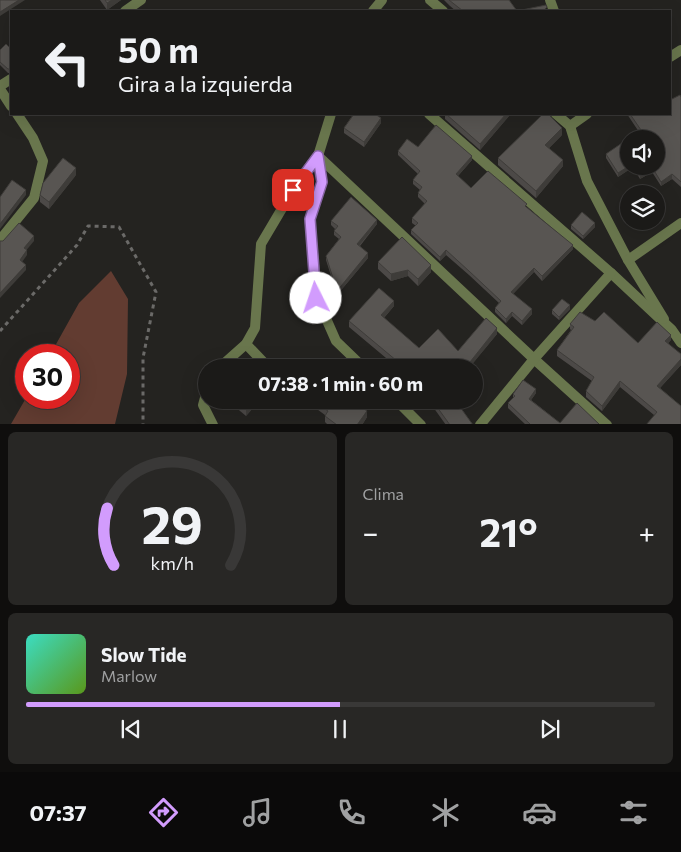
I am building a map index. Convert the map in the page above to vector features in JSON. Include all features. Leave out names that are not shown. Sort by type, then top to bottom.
[{"type":"street","points":[[126,10],[141,0]]},
{"type":"street","points":[[374,10],[382,0]]},
{"type":"street","points":[[430,0],[442,10]]},
{"type":"street","points":[[10,80],[0,88],[10,104]]},
{"type":"street","points":[[0,240],[34,198],[43,161],[33,138],[18,115]]},
{"type":"street","points":[[229,359],[246,344],[255,328],[261,244],[293,190],[318,156],[331,115]]},
{"type":"street","points":[[430,115],[612,273],[672,330]]},
{"type":"street","points":[[557,115],[570,126],[587,181],[628,260],[681,343]]},
{"type":"street","points":[[570,126],[586,115]]},
{"type":"street","points":[[318,156],[534,359],[607,424]]},
{"type":"street","points":[[318,156],[322,182],[310,219],[316,298],[336,341],[355,359]]},
{"type":"street","points":[[628,260],[681,223]]},
{"type":"street","points":[[480,424],[534,359],[612,273]]},
{"type":"street","points":[[246,344],[260,359]]},
{"type":"street","points":[[205,409],[213,424]]},
{"type":"street","points":[[405,409],[421,424]]},
{"type":"path","points":[[0,331],[77,245],[88,226],[119,227],[156,292],[143,358],[143,424]]},
{"type":"shaded area","points":[[111,271],[128,299],[127,374],[115,424],[11,424],[20,409],[80,409],[80,344],[56,344],[79,303]]},
{"type":"building","points":[[0,0],[19,0],[0,12]]},
{"type":"building","points":[[449,0],[509,0],[516,10],[462,10]]},
{"type":"building","points":[[546,5],[547,7],[544,10],[522,10]]},
{"type":"building","points":[[6,44],[10,48],[10,69],[0,62],[0,50]]},
{"type":"building","points":[[680,95],[681,182],[672,174],[661,182],[657,175],[665,175],[665,130],[641,130],[631,115],[671,115],[671,100]]},
{"type":"building","points":[[353,115],[376,115],[381,118],[364,142],[344,128]]},
{"type":"building","points":[[447,115],[505,115],[480,144]]},
{"type":"building","points":[[542,115],[549,115],[562,128],[545,145],[563,160],[536,191],[498,158]]},
{"type":"building","points":[[436,125],[472,156],[456,174],[471,188],[488,171],[527,204],[525,206],[573,245],[542,276],[534,268],[511,292],[532,309],[522,321],[512,312],[506,319],[495,308],[501,301],[469,271],[446,250],[440,257],[411,230],[418,223],[412,218],[427,201],[418,193],[422,187],[413,180],[420,171],[398,151],[407,139],[418,147]]},
{"type":"building","points":[[620,144],[620,172],[618,173],[606,154]]},
{"type":"building","points":[[63,158],[76,168],[49,202],[40,195],[43,183]]},
{"type":"building","points":[[12,180],[26,190],[0,224],[0,197]]},
{"type":"building","points":[[351,197],[377,220],[357,244],[368,253],[337,291],[326,256],[341,237],[334,231],[338,226],[331,221]]},
{"type":"building","points":[[582,212],[595,223],[583,236],[571,225]]},
{"type":"building","points":[[19,223],[34,236],[24,248],[27,250],[20,260],[26,265],[0,293],[0,241],[3,241]]},
{"type":"building","points":[[402,237],[431,265],[418,279],[408,270],[391,274],[378,262]]},
{"type":"building","points":[[379,288],[394,301],[381,315],[419,348],[438,329],[458,351],[486,318],[497,328],[472,359],[395,359],[349,321]]},
{"type":"building","points":[[562,299],[570,305],[559,317],[552,310]]},
{"type":"building","points":[[580,312],[595,321],[604,312],[638,343],[657,322],[671,335],[665,341],[681,354],[681,359],[657,386],[681,406],[681,424],[647,424],[657,412],[620,381],[602,406],[586,391],[594,377],[557,350],[574,327],[570,324]]},
{"type":"building","points":[[523,380],[536,389],[529,399],[560,423],[577,403],[599,424],[530,424],[508,403],[515,396],[513,394]]},
{"type":"building","points":[[325,409],[364,409],[367,411],[358,424],[336,424],[325,416],[328,411]]},
{"type":"building","points":[[438,409],[461,409],[472,424],[449,424]]},
{"type":"route","points":[[293,190],[318,156],[322,182],[310,219],[316,298]]}]
